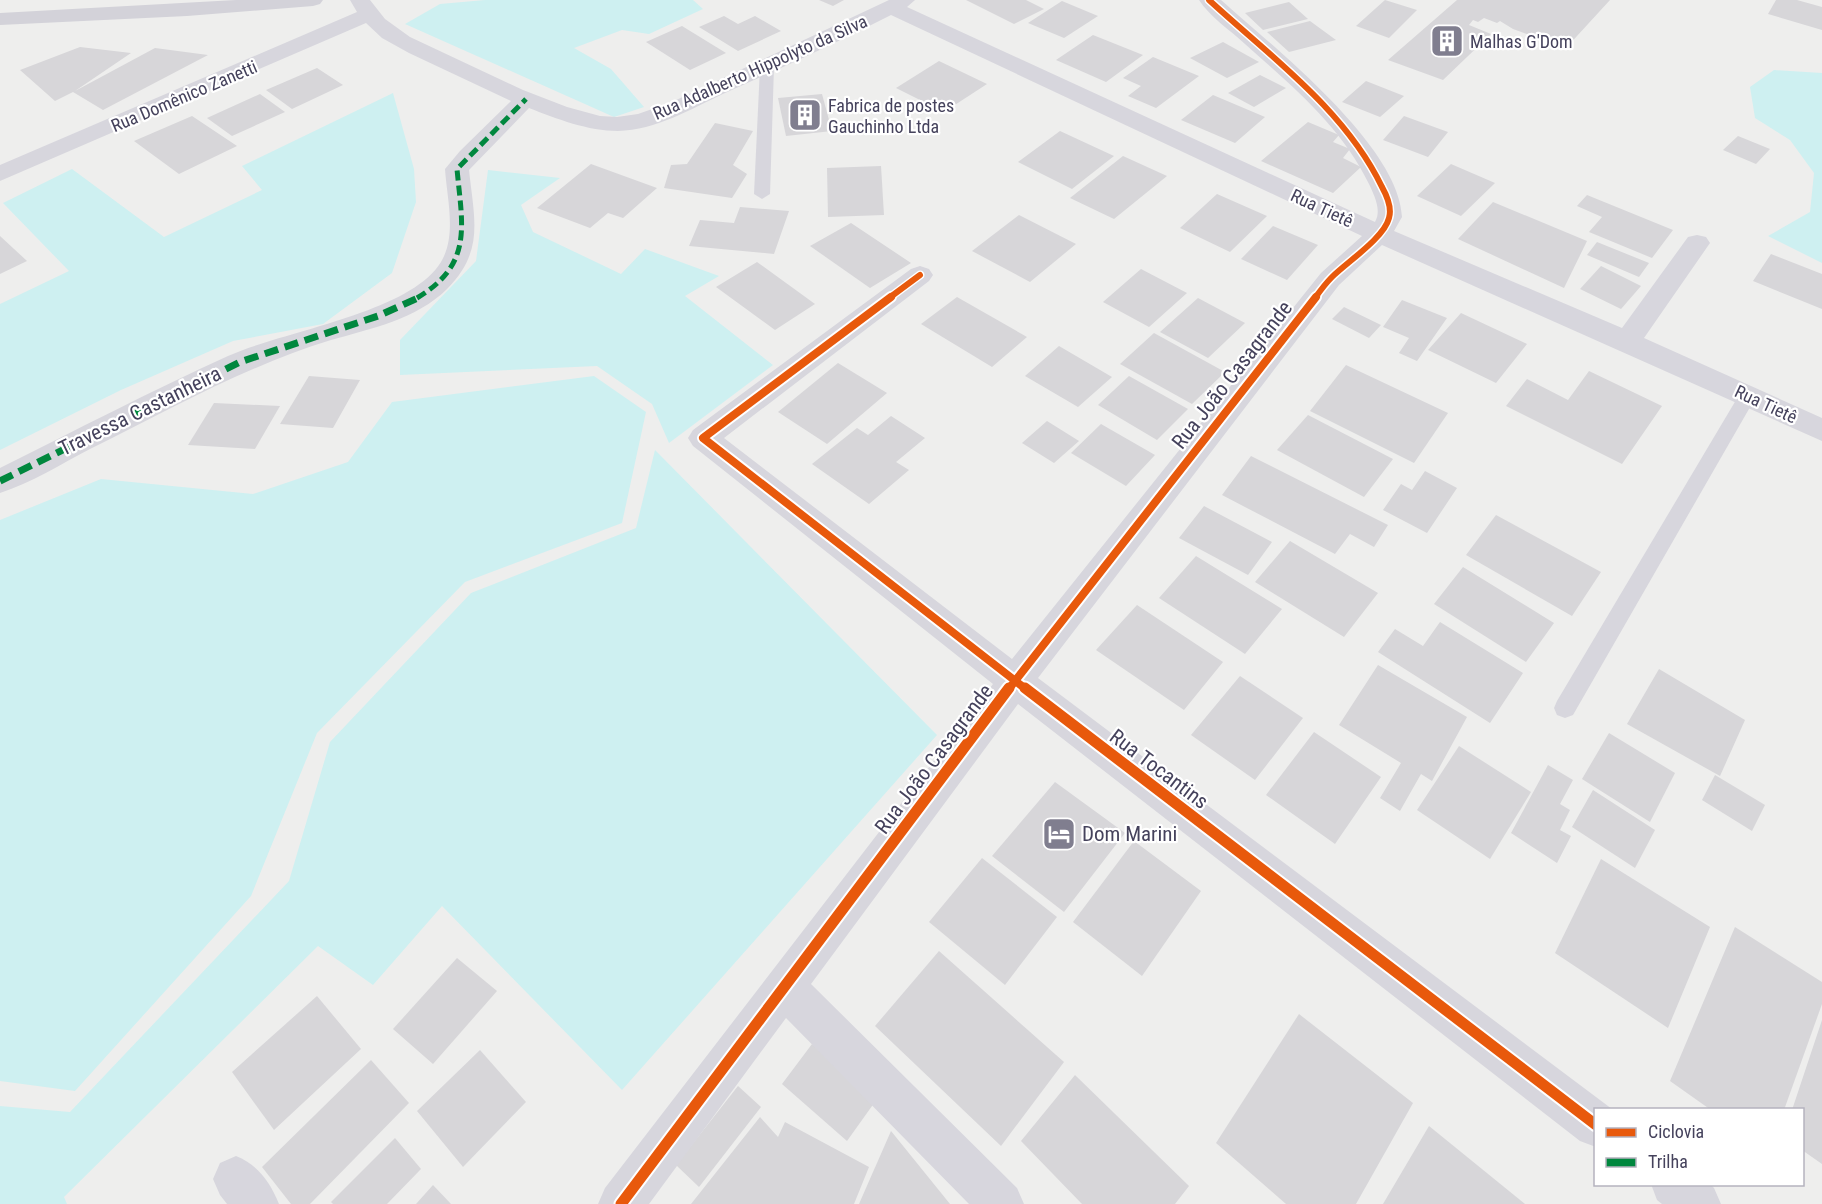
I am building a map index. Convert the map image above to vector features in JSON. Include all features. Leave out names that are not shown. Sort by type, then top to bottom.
[{"type":"main road","points":[[0,19],[193,5],[314,0]]},
{"type":"street","points":[[1209,0],[1334,116],[1380,178],[1390,203],[1390,218],[1379,234]]},
{"type":"street","name":"Rua Tietê","points":[[898,4],[1379,234],[1627,341],[1822,430]]},
{"type":"street","name":"Rua Adalberto Hippolyto da Silva","points":[[363,7],[381,26],[423,51],[526,99],[598,122],[615,124],[634,122],[663,113],[767,67],[898,4]]},
{"type":"street","name":"Rua Domênico Zanetti","points":[[0,174],[363,7]]},
{"type":"street","name":"Travessa Castanheira","points":[[0,481],[189,386],[282,346],[391,312],[429,291],[449,271],[462,245],[457,169],[526,99]]},
{"type":"street","name":"Rua João Casagrande","points":[[621,1204],[1015,681],[1330,279],[1379,234]]},
{"type":"street","points":[[1627,341],[1697,243]]},
{"type":"street","name":"Rua Tocantins","points":[[920,275],[703,438],[1015,681],[1594,1123]]},
{"type":"street","points":[[785,987],[1001,1204]]},
{"type":"street","points":[[1674,1186],[1698,1204]]},
{"type":"lane","points":[[762,194],[767,67]]},
{"type":"lane","points":[[1565,708],[1748,395]]},
{"type":"shaded area","points":[[485,0],[693,0],[703,9],[649,34],[622,30],[574,48],[611,69],[644,107],[614,117],[405,24],[440,4]]},
{"type":"shaded area","points":[[1774,70],[1822,73],[1822,263],[1768,236],[1810,212],[1814,173],[1790,140],[1755,118],[1750,87]]},
{"type":"shaded area","points":[[393,93],[414,169],[416,202],[392,273],[323,324],[233,341],[121,390],[0,450],[0,304],[69,271],[3,203],[72,169],[164,237],[262,190],[242,166]]},
{"type":"shaded area","points":[[488,170],[560,178],[521,205],[533,232],[621,274],[645,249],[719,276],[685,296],[773,365],[669,443],[652,404],[597,366],[400,375],[400,340],[476,261]]},
{"type":"shaded area","points":[[594,376],[646,412],[622,523],[465,582],[317,733],[251,896],[75,1091],[0,1081],[0,520],[101,479],[253,494],[348,462],[392,402]]},
{"type":"shaded area","points":[[655,450],[937,735],[622,1090],[442,906],[373,985],[318,946],[64,1197],[67,1204],[0,1204],[0,1106],[70,1112],[289,881],[330,742],[471,593],[636,528]]},
{"type":"building","points":[[819,0],[844,0],[833,6]]},
{"type":"building","points":[[966,0],[1026,0],[1044,9],[1014,24]]},
{"type":"building","points":[[1385,0],[1417,10],[1389,38],[1356,26]]},
{"type":"building","name":"Malhas G'Dom","points":[[1457,0],[1610,0],[1566,48],[1513,29],[1500,21],[1497,23],[1484,18],[1478,22],[1473,20],[1469,25],[1491,34],[1443,80],[1388,60]]},
{"type":"building","points":[[1776,0],[1797,0],[1822,7],[1822,30],[1768,14]]},
{"type":"building","points":[[1062,1],[1098,16],[1064,38],[1028,23]]},
{"type":"building","points":[[1289,2],[1308,19],[1263,30],[1245,13]]},
{"type":"building","points":[[724,16],[738,24],[755,16],[781,31],[738,51],[699,27]]},
{"type":"building","points":[[1310,21],[1336,40],[1289,52],[1267,32]]},
{"type":"building","points":[[682,26],[726,53],[690,70],[646,42]]},
{"type":"building","points":[[1093,35],[1143,55],[1106,82],[1056,60]]},
{"type":"building","points":[[1223,42],[1259,62],[1227,78],[1190,58]]},
{"type":"building","points":[[80,47],[131,53],[75,91],[155,48],[208,55],[103,110],[73,92],[55,101],[20,70]]},
{"type":"building","points":[[1153,57],[1199,76],[1156,108],[1128,96],[1141,86],[1123,78]]},
{"type":"building","points":[[939,61],[987,84],[944,112],[896,88]]},
{"type":"building","points":[[317,68],[343,85],[292,109],[266,90]]},
{"type":"building","points":[[1260,75],[1286,88],[1254,107],[1228,93]]},
{"type":"building","points":[[1366,81],[1404,96],[1380,117],[1342,102]]},
{"type":"building","points":[[260,94],[285,112],[232,136],[207,118]]},
{"type":"building","name":"Fabrica de postes Gauchinho Ltda","points":[[822,94],[832,131],[786,136],[778,98]]},
{"type":"building","points":[[1213,95],[1265,117],[1235,143],[1181,120]]},
{"type":"building","points":[[192,116],[237,146],[179,174],[134,141]]},
{"type":"building","points":[[1404,116],[1448,132],[1428,157],[1383,140]]},
{"type":"building","points":[[1308,122],[1339,135],[1333,142],[1350,149],[1343,158],[1361,167],[1333,193],[1261,161]]},
{"type":"building","points":[[715,123],[753,131],[733,165],[747,174],[732,198],[664,188],[671,165],[687,164]]},
{"type":"building","points":[[1060,131],[1114,156],[1072,189],[1018,162]]},
{"type":"building","points":[[1738,136],[1770,149],[1756,164],[1723,150]]},
{"type":"building","points":[[1123,156],[1167,176],[1114,219],[1070,198]]},
{"type":"building","points":[[591,164],[657,188],[623,218],[608,213],[590,228],[537,208]]},
{"type":"building","points":[[1451,164],[1495,183],[1461,216],[1417,196]]},
{"type":"building","points":[[881,166],[884,215],[828,217],[827,168]]},
{"type":"building","points":[[1217,194],[1267,216],[1230,252],[1180,228]]},
{"type":"building","points":[[1587,195],[1673,230],[1652,258],[1589,232],[1602,217],[1577,206]]},
{"type":"building","points":[[1493,202],[1587,241],[1564,288],[1458,239]]},
{"type":"building","points":[[740,207],[789,211],[774,254],[689,246],[700,220],[734,223]]},
{"type":"building","points":[[1019,215],[1076,244],[1030,282],[972,251]]},
{"type":"building","points":[[851,223],[911,263],[870,288],[810,246]]},
{"type":"building","points":[[1273,226],[1318,245],[1287,280],[1241,259]]},
{"type":"building","points":[[0,236],[27,261],[0,274]]},
{"type":"building","points":[[1597,242],[1649,263],[1639,277],[1587,255]]},
{"type":"building","points":[[1771,254],[1822,274],[1822,309],[1753,281]]},
{"type":"building","points":[[757,262],[815,304],[775,330],[716,287]]},
{"type":"building","points":[[1601,266],[1641,286],[1621,309],[1580,289]]},
{"type":"building","points":[[1141,269],[1187,293],[1149,327],[1103,302]]},
{"type":"building","points":[[957,297],[1027,337],[992,367],[921,324]]},
{"type":"building","points":[[1198,298],[1245,323],[1208,358],[1160,332]]},
{"type":"building","points":[[1402,300],[1447,318],[1417,361],[1399,353],[1409,338],[1383,327]]},
{"type":"building","points":[[1344,307],[1381,325],[1369,338],[1332,319]]},
{"type":"building","points":[[1461,313],[1527,344],[1496,383],[1428,350]]},
{"type":"building","points":[[1154,333],[1225,372],[1192,404],[1120,364]]},
{"type":"building","points":[[1059,346],[1112,377],[1078,407],[1025,376]]},
{"type":"building","points":[[838,363],[887,393],[827,444],[778,412]]},
{"type":"building","points":[[1346,365],[1448,413],[1414,463],[1310,411]]},
{"type":"building","points":[[1589,371],[1662,406],[1622,464],[1506,406],[1527,379],[1568,400]]},
{"type":"building","points":[[309,376],[360,380],[333,428],[280,424]]},
{"type":"building","points":[[1129,376],[1188,409],[1157,440],[1098,405]]},
{"type":"building","points":[[214,403],[280,406],[255,449],[188,445]]},
{"type":"building","points":[[1308,415],[1393,459],[1364,497],[1277,450]]},
{"type":"building","points":[[891,416],[925,438],[896,462],[909,470],[869,504],[812,464],[857,428],[868,435]]},
{"type":"building","points":[[1047,421],[1079,441],[1054,463],[1022,443]]},
{"type":"building","points":[[1101,424],[1155,455],[1126,486],[1071,453]]},
{"type":"building","points":[[1251,456],[1388,525],[1374,547],[1350,534],[1335,554],[1222,495]]},
{"type":"building","points":[[1425,471],[1457,488],[1427,533],[1383,510],[1401,484],[1412,490]]},
{"type":"building","points":[[1204,506],[1272,542],[1248,575],[1179,538]]},
{"type":"building","points":[[1496,515],[1601,572],[1572,616],[1466,555]]},
{"type":"building","points":[[1290,541],[1378,593],[1344,637],[1255,582]]},
{"type":"building","points":[[1196,556],[1282,609],[1245,654],[1159,598]]},
{"type":"building","points":[[1463,567],[1554,623],[1526,662],[1434,604]]},
{"type":"building","points":[[1137,605],[1223,662],[1184,710],[1096,650]]},
{"type":"building","points":[[1440,622],[1523,673],[1490,723],[1378,652],[1395,629],[1423,646]]},
{"type":"building","points":[[1378,665],[1467,717],[1432,781],[1421,774],[1400,811],[1380,798],[1401,763],[1339,725]]},
{"type":"building","points":[[1659,669],[1745,720],[1720,776],[1627,724]]},
{"type":"building","points":[[1240,676],[1303,718],[1255,780],[1191,735]]},
{"type":"building","points":[[1314,732],[1381,777],[1335,844],[1266,795]]},
{"type":"building","points":[[1609,733],[1675,773],[1650,822],[1582,779]]},
{"type":"building","points":[[1459,746],[1531,792],[1490,859],[1417,810]]},
{"type":"building","points":[[1548,765],[1573,780],[1560,804],[1570,810],[1560,830],[1571,836],[1557,863],[1511,833]]},
{"type":"building","points":[[1715,775],[1765,805],[1752,831],[1702,800]]},
{"type":"building","points":[[1055,782],[1125,833],[1064,912],[992,856]]},
{"type":"building","points":[[1593,790],[1655,830],[1635,868],[1572,827]]},
{"type":"building","points":[[1134,841],[1201,891],[1142,976],[1073,922]]},
{"type":"building","points":[[982,858],[1057,917],[1005,985],[929,922]]},
{"type":"building","points":[[1601,859],[1710,927],[1668,1028],[1555,953]]},
{"type":"building","points":[[1735,927],[1822,982],[1822,1004],[1785,1108],[1708,1108],[1670,1081]]},
{"type":"building","points":[[939,951],[1064,1062],[1001,1146],[875,1026]]},
{"type":"building","points":[[457,958],[497,991],[433,1064],[393,1029]]},
{"type":"building","points":[[317,996],[361,1049],[274,1130],[232,1072]]},
{"type":"building","points":[[1299,1014],[1413,1103],[1356,1204],[1286,1204],[1216,1143]]},
{"type":"building","points":[[1822,1020],[1822,1164],[1804,1151],[1804,1108],[1793,1108]]},
{"type":"building","points":[[812,1044],[877,1099],[847,1141],[782,1084]]},
{"type":"building","points":[[480,1050],[526,1102],[463,1167],[417,1111]]},
{"type":"building","points":[[371,1060],[409,1103],[310,1204],[291,1204],[262,1167]]},
{"type":"building","points":[[1075,1075],[1189,1186],[1175,1204],[1082,1204],[1021,1141]]},
{"type":"building","points":[[738,1086],[761,1107],[699,1187],[676,1165]]},
{"type":"building","points":[[760,1117],[778,1137],[785,1122],[869,1167],[854,1204],[691,1204]]},
{"type":"building","points":[[1429,1126],[1525,1204],[1383,1204]]},
{"type":"building","points":[[891,1131],[950,1204],[859,1204]]},
{"type":"building","points":[[395,1138],[421,1169],[387,1204],[333,1204],[331,1202]]},
{"type":"building","points":[[433,1185],[451,1204],[416,1204]]},
{"type":"marked path","points":[[0,481],[240,362],[378,316],[420,297],[437,284],[451,267],[461,247],[462,221],[457,169],[526,99]]},
{"type":"cycle path","points":[[621,1204],[1015,681],[1330,279],[1373,240],[1390,217],[1390,207],[1378,179],[1340,123],[1303,85],[1209,0]]},
{"type":"cycle path","points":[[920,275],[703,438],[1015,681],[1594,1123]]},
{"type":"place","name":"Malhas G'Dom","points":[[1447,41]]},
{"type":"place","name":"Fabrica de postes Gauchinho Ltda","points":[[805,115]]},
{"type":"place","name":"Dom Marini","points":[[1059,834]]}]
